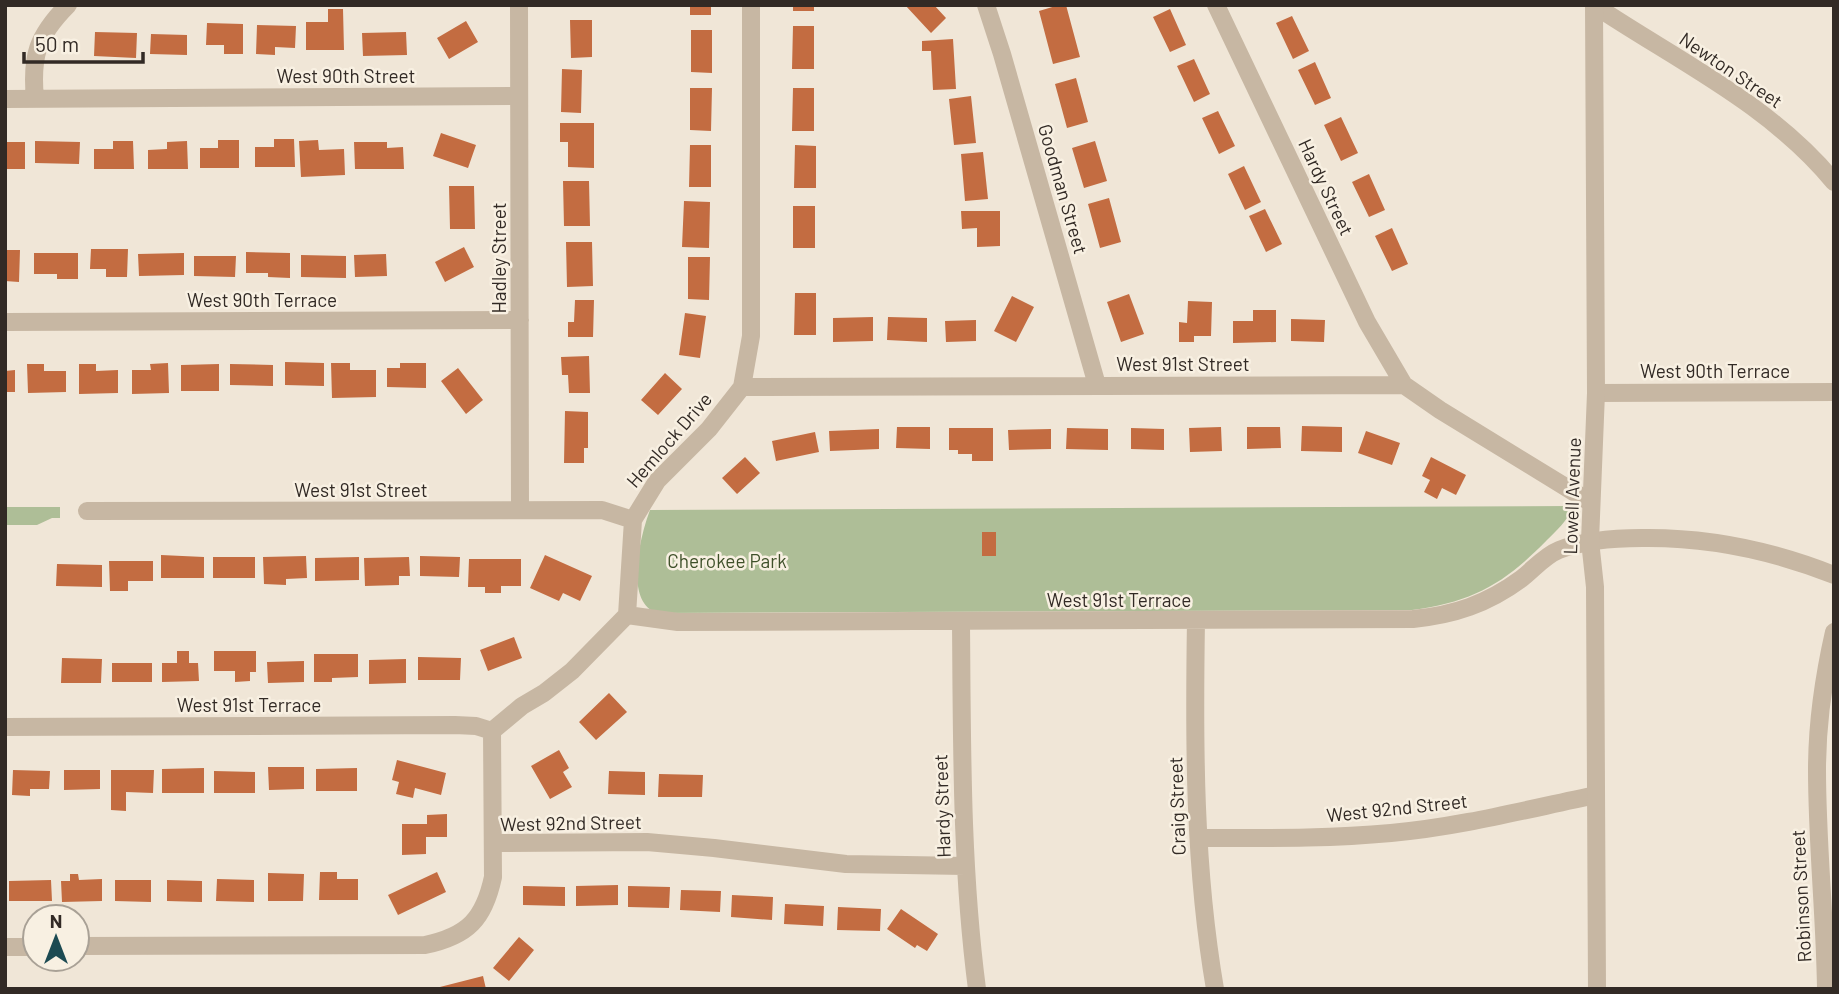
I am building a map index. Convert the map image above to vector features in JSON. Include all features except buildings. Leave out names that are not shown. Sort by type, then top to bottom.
[{"type":"street","points":[[34,99],[34,56],[42,36],[68,5]]},
{"type":"street","name":"Hadley Street","points":[[519,5],[520,510]]},
{"type":"street","name":"Hemlock Drive","points":[[627,615],[633,520],[657,481],[709,429],[742,387],[751,336],[751,5]]},
{"type":"street","name":"Goodman Street","points":[[986,5],[1097,385]]},
{"type":"street","name":"Hardy Street","points":[[1216,5],[1367,321],[1404,384]]},
{"type":"street","name":"Newton Street","points":[[1594,5],[1749,104],[1785,132],[1834,182]]},
{"type":"street","name":"Lowell Avenue","points":[[1594,5],[1596,393],[1590,541],[1595,587],[1597,989]]},
{"type":"street","name":"West 90th Street","points":[[5,99],[519,96]]},
{"type":"street","name":"West 90th Terrace","points":[[5,323],[520,320]]},
{"type":"street","points":[[1404,384],[1440,410],[1590,502]]},
{"type":"street","name":"West 91st Street","points":[[742,387],[1404,384]]},
{"type":"street","name":"West 90th Terrace","points":[[1596,393],[1834,392]]},
{"type":"street","name":"West 91st Street","points":[[87,511],[602,510],[633,520]]},
{"type":"street","points":[[1590,541],[1613,538],[1702,539],[1750,547],[1802,562],[1834,575]]},
{"type":"street","name":"West 91st Terrace","points":[[627,615],[678,622],[1413,620],[1441,617],[1496,597],[1557,551],[1590,541]]},
{"type":"street","points":[[493,843],[492,732],[522,706],[572,671],[627,615]]},
{"type":"street","name":"Craig Street","points":[[1196,620],[1196,782],[1203,908],[1214,989]]},
{"type":"street","name":"Hardy Street","points":[[961,621],[965,866],[976,989]]},
{"type":"street","name":"Robinson Street","points":[[1826,989],[1825,923],[1820,870],[1826,800],[1817,766],[1823,691],[1834,632]]},
{"type":"street","name":"West 91st Terrace","points":[[5,727],[455,725],[476,726],[492,732]]},
{"type":"street","name":"West 92nd Street","points":[[1199,838],[1315,838],[1392,833],[1468,822],[1596,794]]},
{"type":"street","name":"West 92nd Street","points":[[91,946],[425,945],[443,941],[464,932],[481,914],[493,877],[493,843],[647,842],[846,864],[965,866]]},
{"type":"green space","name":"Cherokee Park","points":[[1572,506],[1559,529],[1502,579],[1453,602],[1412,610],[657,613],[647,606],[640,595],[637,581],[639,550],[650,510]]},
{"type":"green space","points":[[5,507],[60,507],[60,518],[52,518],[37,525],[5,525]]}]
